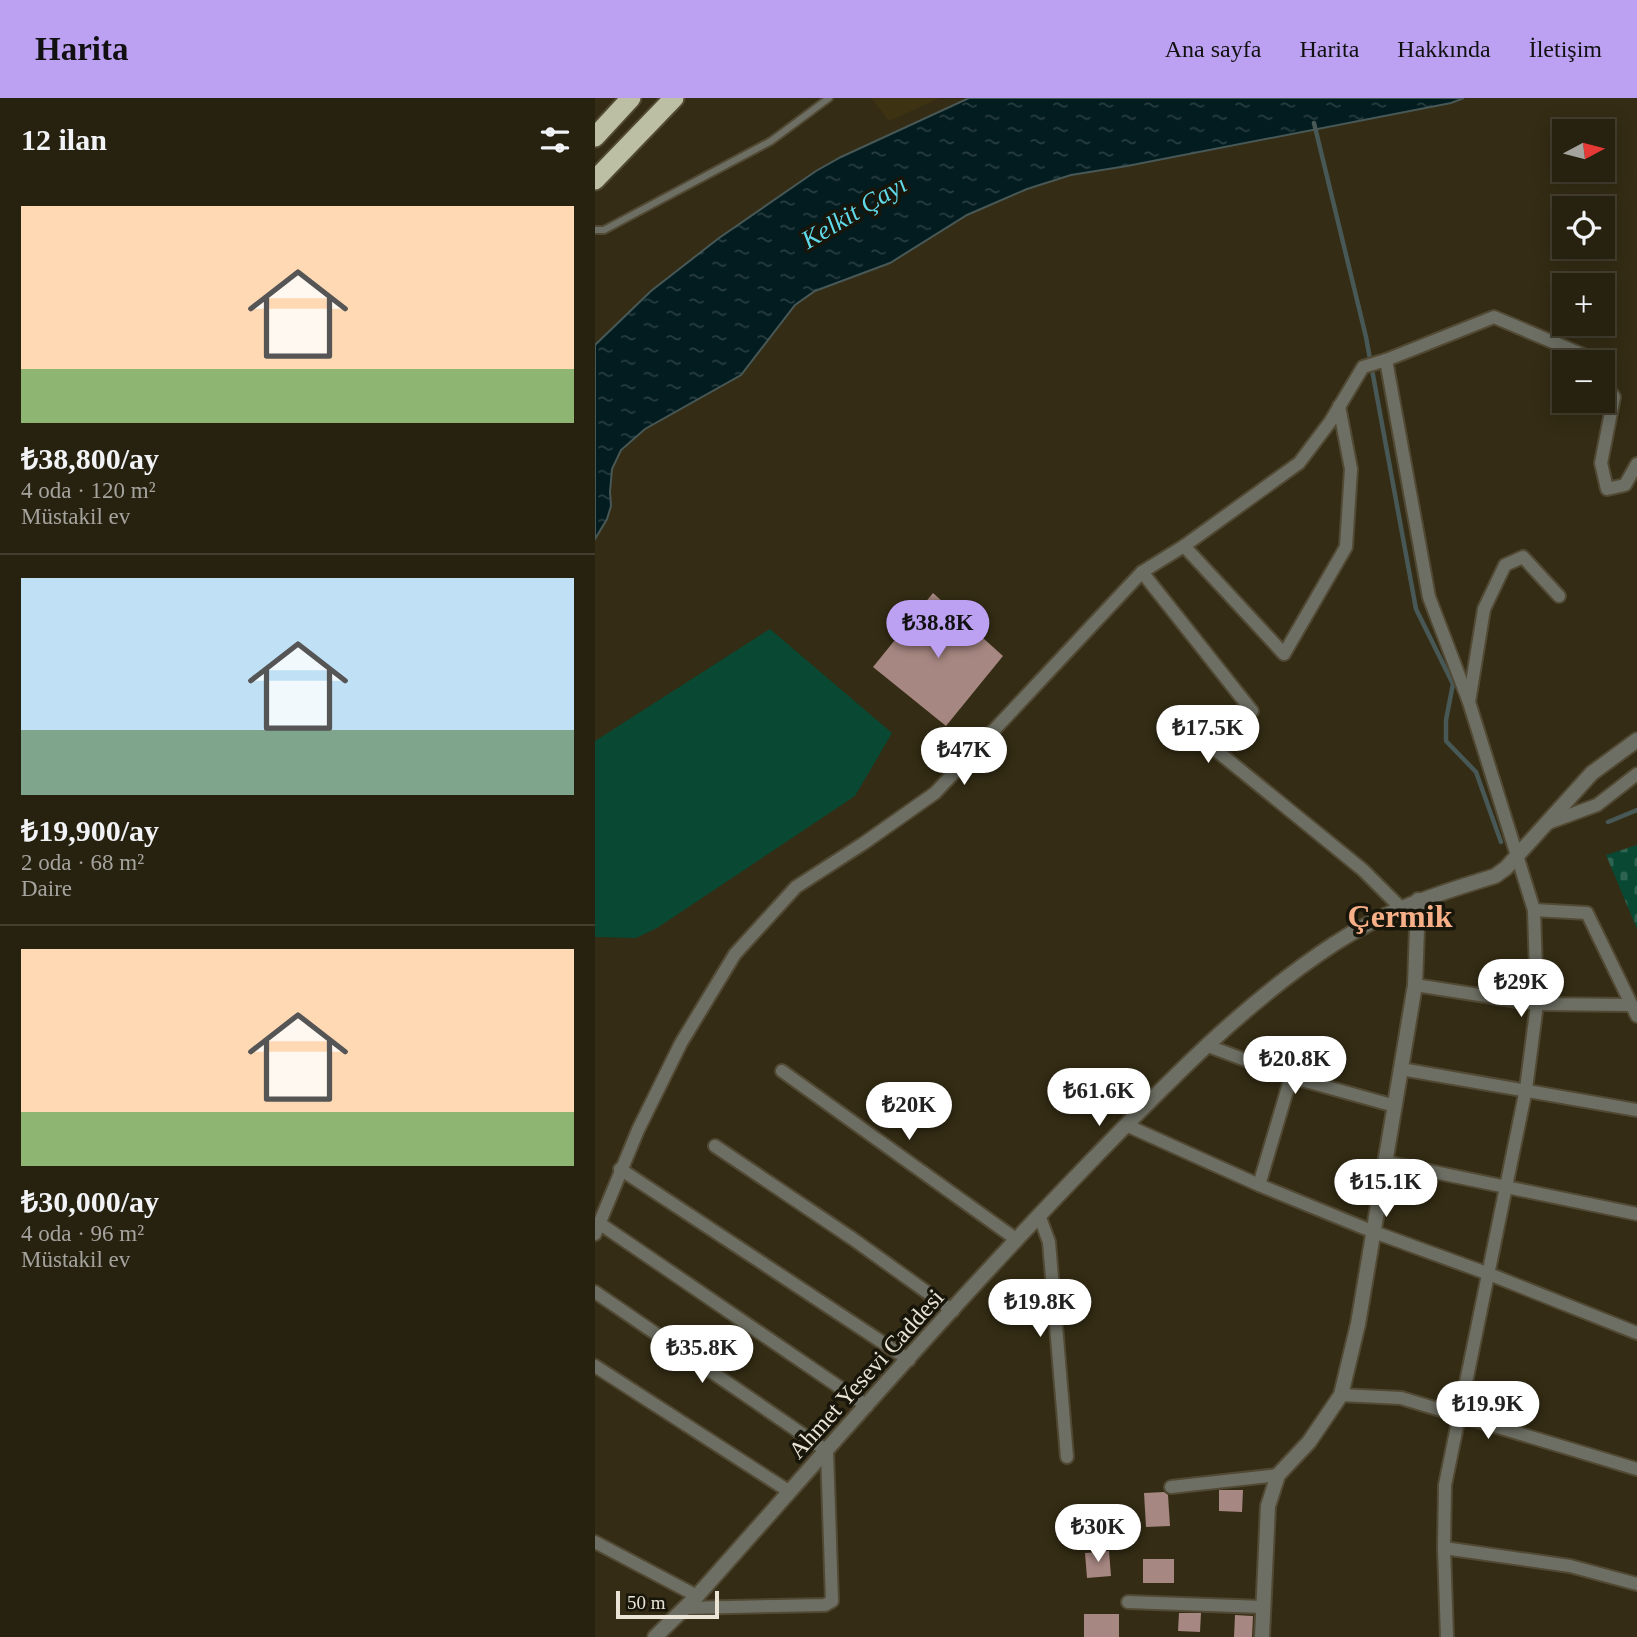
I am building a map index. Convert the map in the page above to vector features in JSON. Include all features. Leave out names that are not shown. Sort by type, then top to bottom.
[{"type":"highway","points":[[595,180],[674,98]]},
{"type":"highway","points":[[595,137],[629,99]]},
{"type":"street","points":[[867,1406],[597,1229],[620,1169],[681,1043],[735,954],[796,887],[935,793],[1142,572],[1184,546],[1299,463],[1330,422],[1363,367],[1382,362],[1494,317],[1571,350]]},
{"type":"street","points":[[1382,362],[1429,597],[1469,702],[1534,910],[1537,1004],[1526,1089],[1445,1485],[1447,1637]]},
{"type":"street","points":[[1184,546],[1284,654],[1346,547],[1351,468],[1339,406]]},
{"type":"street","points":[[1611,413],[1601,463],[1607,489],[1625,485],[1637,464]]},
{"type":"street","points":[[1469,702],[1484,609],[1505,565],[1523,557],[1559,596]]},
{"type":"street","points":[[1142,572],[1252,711],[1212,747],[1363,870],[1400,907]]},
{"type":"street","name":"Ahmet Yesevi Caddesi","points":[[655,1637],[697,1596],[1039,1215],[1126,1125],[1208,1046],[1282,981],[1316,956],[1400,907],[1495,876],[1518,857],[1592,773],[1637,740]]},
{"type":"street","points":[[1548,823],[1597,805],[1637,774]]},
{"type":"street","points":[[1262,1637],[1268,1506],[1278,1475],[1310,1442],[1341,1395],[1358,1324],[1415,985],[1418,900]]},
{"type":"street","points":[[1415,985],[1537,1004],[1634,1011],[1587,913],[1534,910]]},
{"type":"street","points":[[1208,1046],[1291,1077],[1395,1106]]},
{"type":"street","points":[[1401,1069],[1637,1110]]},
{"type":"street","points":[[782,1071],[1017,1240]]},
{"type":"street","points":[[1259,1185],[1291,1077]]},
{"type":"street","points":[[1126,1125],[1259,1185],[1374,1232],[1637,1333]]},
{"type":"street","points":[[715,1146],[853,1239],[953,1311]]},
{"type":"street","points":[[1386,1162],[1637,1214]]},
{"type":"street","points":[[620,1169],[909,1360]]},
{"type":"street","points":[[1039,1215],[1049,1242],[1067,1457]]},
{"type":"street","points":[[595,1292],[827,1451],[832,1601],[825,1605],[685,1608]]},
{"type":"street","points":[[595,1366],[790,1492]]},
{"type":"street","points":[[1341,1395],[1401,1398],[1637,1469]]},
{"type":"street","points":[[1171,1487],[1278,1475]]},
{"type":"street","points":[[595,1542],[697,1596]]},
{"type":"street","points":[[1444,1548],[1570,1566],[1637,1584]]},
{"type":"street","points":[[1128,1602],[1263,1607]]},
{"type":"lane","points":[[595,230],[604,230],[771,141],[829,98]]},
{"type":"shaded area","points":[[871,98],[940,98],[889,121]]},
{"type":"green space","points":[[770,629],[892,733],[855,796],[657,928],[636,938],[595,937],[595,741]]},
{"type":"green space","points":[[1637,845],[1637,929],[1606,855]]},
{"type":"water","name":"Kelkit Çayı","points":[[969,98],[1464,98],[1451,103],[1071,175],[1027,189],[967,215],[890,263],[815,291],[795,305],[741,375],[645,429],[621,450],[612,469],[611,506],[595,539],[595,345],[651,291],[719,238],[816,171]]},
{"type":"building","points":[[933,593],[1003,656],[946,726],[873,667]]},
{"type":"building","points":[[1219,1490],[1243,1490],[1242,1512],[1219,1511]]},
{"type":"building","points":[[1164,1492],[1168,1495],[1170,1526],[1146,1527],[1144,1493]]},
{"type":"building","points":[[1109,1551],[1111,1576],[1087,1578],[1085,1553]]},
{"type":"building","points":[[1143,1559],[1174,1559],[1174,1583],[1143,1583]]},
{"type":"building","points":[[1179,1613],[1201,1613],[1200,1632],[1178,1631]]},
{"type":"building","points":[[1084,1614],[1119,1614],[1119,1637],[1084,1637]]},
{"type":"building","points":[[1235,1615],[1253,1616],[1252,1637],[1234,1637]]},
{"type":"waterway","points":[[1314,123],[1366,337],[1416,609],[1453,684],[1446,720],[1446,741],[1476,772],[1501,842]]},
{"type":"waterway","points":[[1608,822],[1637,810]]},
{"type":"district","name":"Çermik","points":[[1400,916]]}]
